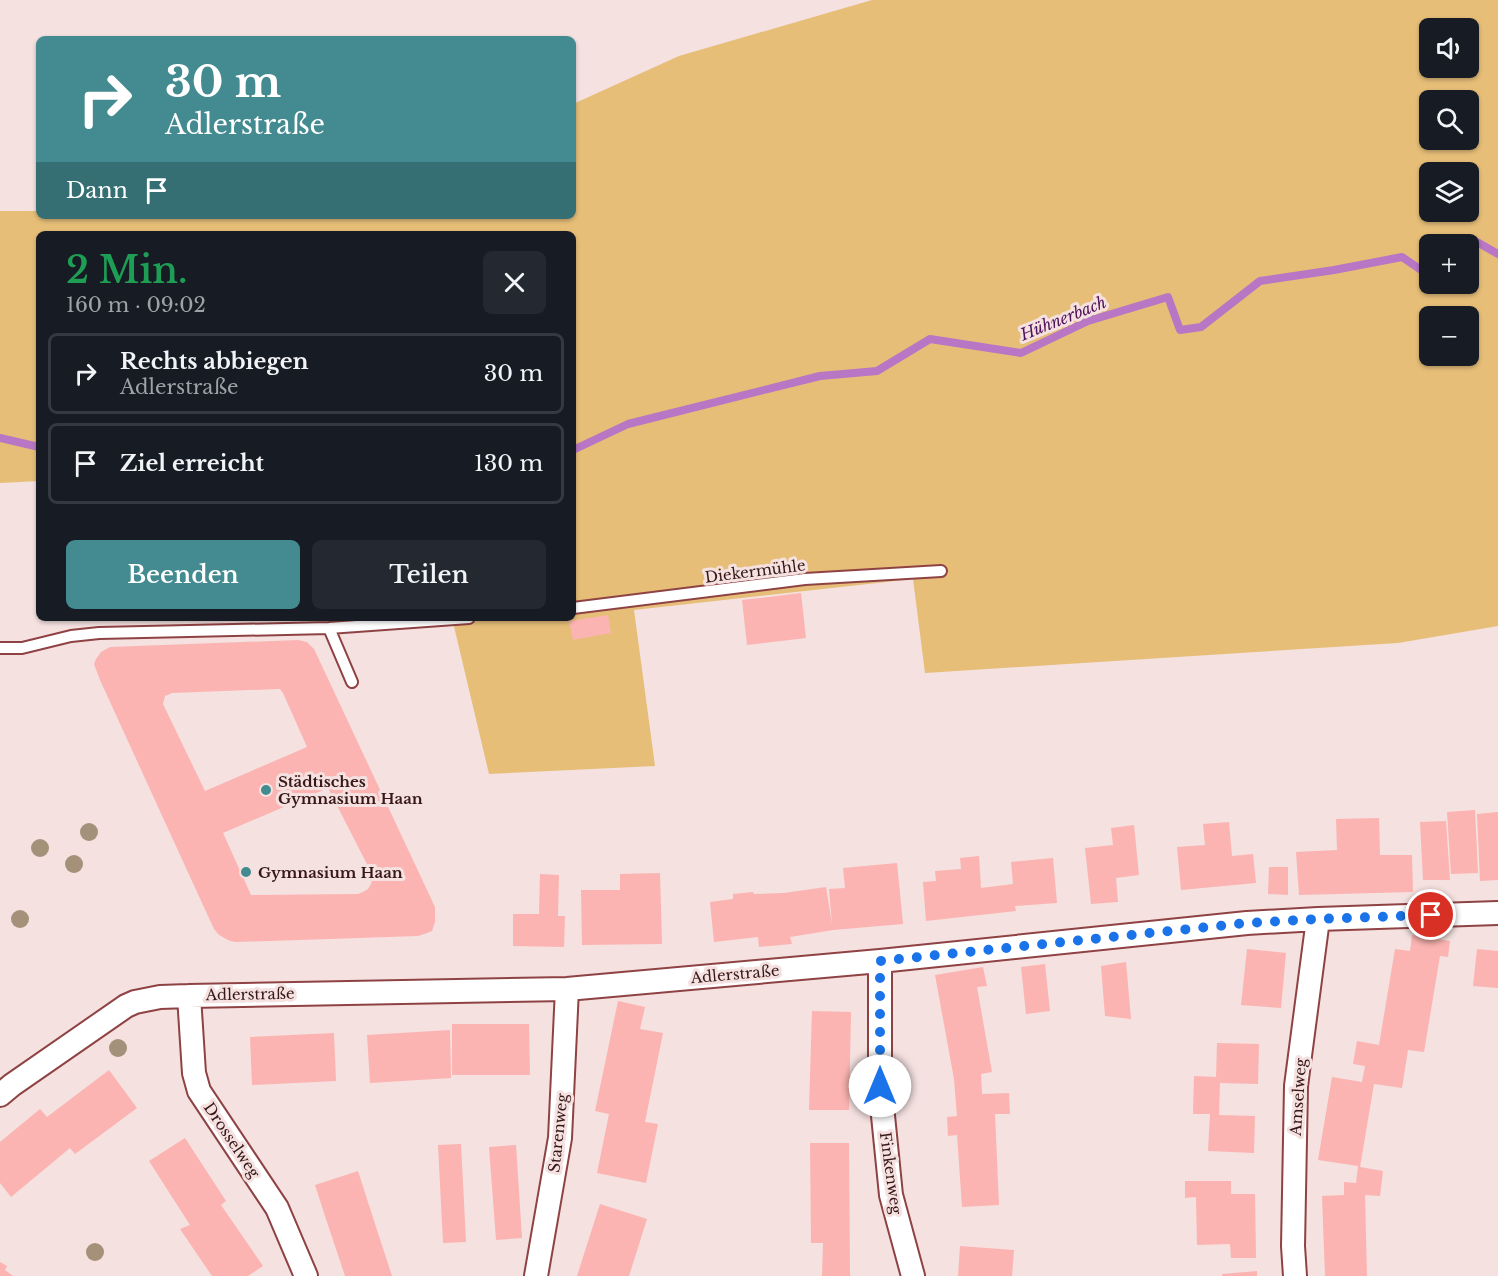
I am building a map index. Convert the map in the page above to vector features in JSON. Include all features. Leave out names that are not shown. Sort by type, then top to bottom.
[{"type":"street","name":"Adlerstraße","points":[[0,1095],[126,1006],[135,1002],[160,998],[567,989],[880,961],[1247,923],[1498,913]]},
{"type":"street","name":"Amselweg","points":[[1295,1276],[1293,1246],[1296,1086],[1318,919]]},
{"type":"street","name":"Finkenweg","points":[[880,961],[880,1086],[891,1195],[913,1276]]},
{"type":"street","name":"Starenweg","points":[[536,1276],[560,1137],[567,989]]},
{"type":"street","name":"Drosselweg","points":[[189,996],[194,1073],[199,1091],[277,1208],[306,1276]]},
{"type":"lane","name":"Diekermühle","points":[[576,608],[805,579],[940,571]]},
{"type":"lane","points":[[0,648],[22,648],[71,636],[99,633],[329,628],[427,621]]},
{"type":"lane","points":[[329,628],[352,682]]},
{"type":"shaded area","points":[[872,0],[1498,0],[1498,626],[1398,643],[925,673],[913,579],[634,610],[655,766],[489,774],[453,621],[576,621],[576,231],[36,231],[36,481],[0,483],[0,211],[36,211],[36,219],[576,219],[576,103],[679,56]]},
{"type":"building","points":[[801,593],[806,638],[747,645],[742,600]]},
{"type":"building","points":[[608,615],[611,633],[573,640],[569,621]]},
{"type":"building","name":"Städtisches Gymnasium Haan","points":[[298,640],[307,642],[314,649],[435,907],[435,922],[432,931],[418,936],[236,942],[219,935],[214,929],[100,680],[94,664],[101,652],[110,647]],"holes":[[[280,689],[307,747],[205,791],[163,704],[165,696],[172,693]],[[328,788],[373,877],[368,889],[358,894],[251,895],[223,833]]]},
{"type":"building","points":[[1475,810],[1478,873],[1451,874],[1447,812]]},
{"type":"building","points":[[1498,812],[1498,880],[1480,881],[1477,814]]},
{"type":"building","points":[[1379,818],[1380,855],[1412,855],[1413,892],[1299,895],[1296,852],[1337,850],[1336,819]]},
{"type":"building","points":[[1446,821],[1450,880],[1423,880],[1420,822]]},
{"type":"building","points":[[1229,822],[1232,856],[1253,854],[1256,883],[1181,890],[1177,847],[1205,845],[1203,824]]},
{"type":"building","points":[[1134,825],[1139,875],[1116,878],[1118,902],[1091,904],[1085,848],[1113,845],[1111,828]]},
{"type":"building","points":[[979,856],[981,888],[1013,884],[1011,862],[1053,858],[1057,903],[1015,906],[1016,911],[926,921],[923,882],[936,881],[935,871],[961,869],[960,858]]},
{"type":"building","points":[[897,863],[903,924],[833,930],[790,937],[792,944],[759,947],[758,937],[714,942],[710,902],[733,899],[733,894],[784,893],[826,887],[832,924],[829,889],[845,888],[843,868]]},
{"type":"building","points":[[1269,867],[1288,867],[1288,895],[1268,894]]},
{"type":"building","points":[[660,873],[662,944],[582,945],[581,890],[620,890],[620,874]]},
{"type":"building","points":[[540,874],[559,875],[558,916],[565,916],[564,947],[513,946],[513,914],[539,914]]},
{"type":"building","points":[[1412,935],[1450,941],[1448,957],[1440,956],[1424,1052],[1408,1050],[1402,1088],[1374,1084],[1360,1167],[1383,1171],[1380,1196],[1365,1195],[1367,1276],[1325,1276],[1322,1196],[1344,1195],[1344,1182],[1356,1183],[1358,1166],[1318,1160],[1332,1077],[1362,1082],[1365,1066],[1353,1064],[1357,1041],[1379,1045],[1395,949],[1410,951]]},
{"type":"building","points":[[1247,949],[1286,953],[1281,1008],[1241,1005]]},
{"type":"building","points":[[1477,949],[1498,951],[1498,988],[1473,986]]},
{"type":"building","points":[[1126,962],[1131,1019],[1105,1016],[1101,966]]},
{"type":"building","points":[[1045,964],[1050,1011],[1026,1014],[1021,967]]},
{"type":"building","points":[[983,967],[987,986],[977,987],[992,1072],[981,1074],[982,1094],[1009,1093],[1010,1114],[995,1114],[999,1205],[962,1207],[957,1135],[948,1136],[947,1117],[957,1116],[954,1079],[935,975]]},
{"type":"building","points":[[618,1001],[645,1007],[640,1029],[663,1033],[645,1122],[658,1124],[646,1183],[597,1173],[609,1114],[595,1111]]},
{"type":"building","points":[[812,1011],[851,1012],[849,1110],[809,1110]]},
{"type":"building","points":[[452,1024],[529,1024],[530,1075],[452,1075]]},
{"type":"building","points":[[450,1030],[451,1078],[370,1083],[367,1035]]},
{"type":"building","points":[[334,1033],[336,1081],[252,1085],[250,1037]]},
{"type":"building","points":[[1217,1043],[1259,1044],[1258,1084],[1220,1083],[1219,1115],[1255,1116],[1254,1153],[1208,1151],[1210,1114],[1193,1114],[1194,1076],[1216,1077]]},
{"type":"building","points":[[109,1070],[137,1108],[75,1154],[70,1148],[11,1197],[0,1183],[0,1142],[40,1109],[47,1117]]},
{"type":"building","points":[[185,1138],[226,1201],[221,1205],[263,1266],[248,1276],[212,1276],[180,1229],[190,1225],[149,1161]]},
{"type":"building","points":[[810,1143],[849,1143],[850,1276],[822,1276],[823,1243],[811,1243]]},
{"type":"building","points":[[461,1144],[466,1242],[443,1243],[438,1145]]},
{"type":"building","points":[[516,1145],[522,1238],[496,1240],[489,1147]]},
{"type":"building","points":[[358,1171],[392,1276],[345,1276],[325,1216],[315,1185]]},
{"type":"building","points":[[1185,1181],[1231,1181],[1231,1194],[1255,1194],[1256,1258],[1231,1258],[1230,1244],[1197,1245],[1196,1197],[1185,1198]]},
{"type":"building","points":[[600,1204],[647,1219],[629,1276],[577,1276]]},
{"type":"building","points":[[960,1246],[1014,1250],[1012,1276],[958,1276]]},
{"type":"building","points":[[0,1262],[7,1266],[5,1270],[13,1276],[0,1276]]},
{"type":"building","points":[[1257,1271],[1257,1276],[1222,1276],[1222,1274]]},
{"type":"waterway","name":"Hühnerbach","points":[[1479,243],[1498,254]]},
{"type":"waterway","name":"Hühnerbach","points":[[576,449],[628,424],[820,376],[877,371],[930,339],[1021,353],[1088,321],[1168,297],[1180,330],[1201,327],[1260,281],[1402,257],[1419,269]]},
{"type":"waterway","name":"Hühnerbach","points":[[0,438],[36,446]]},
{"type":"place","name":"Städtisches Gymnasium Haan","points":[[266,790]]},
{"type":"place","name":"Gymnasium Haan","points":[[246,872]]},
{"type":"route","points":[[880,1086],[880,961],[1247,923],[1431,915]]}]
